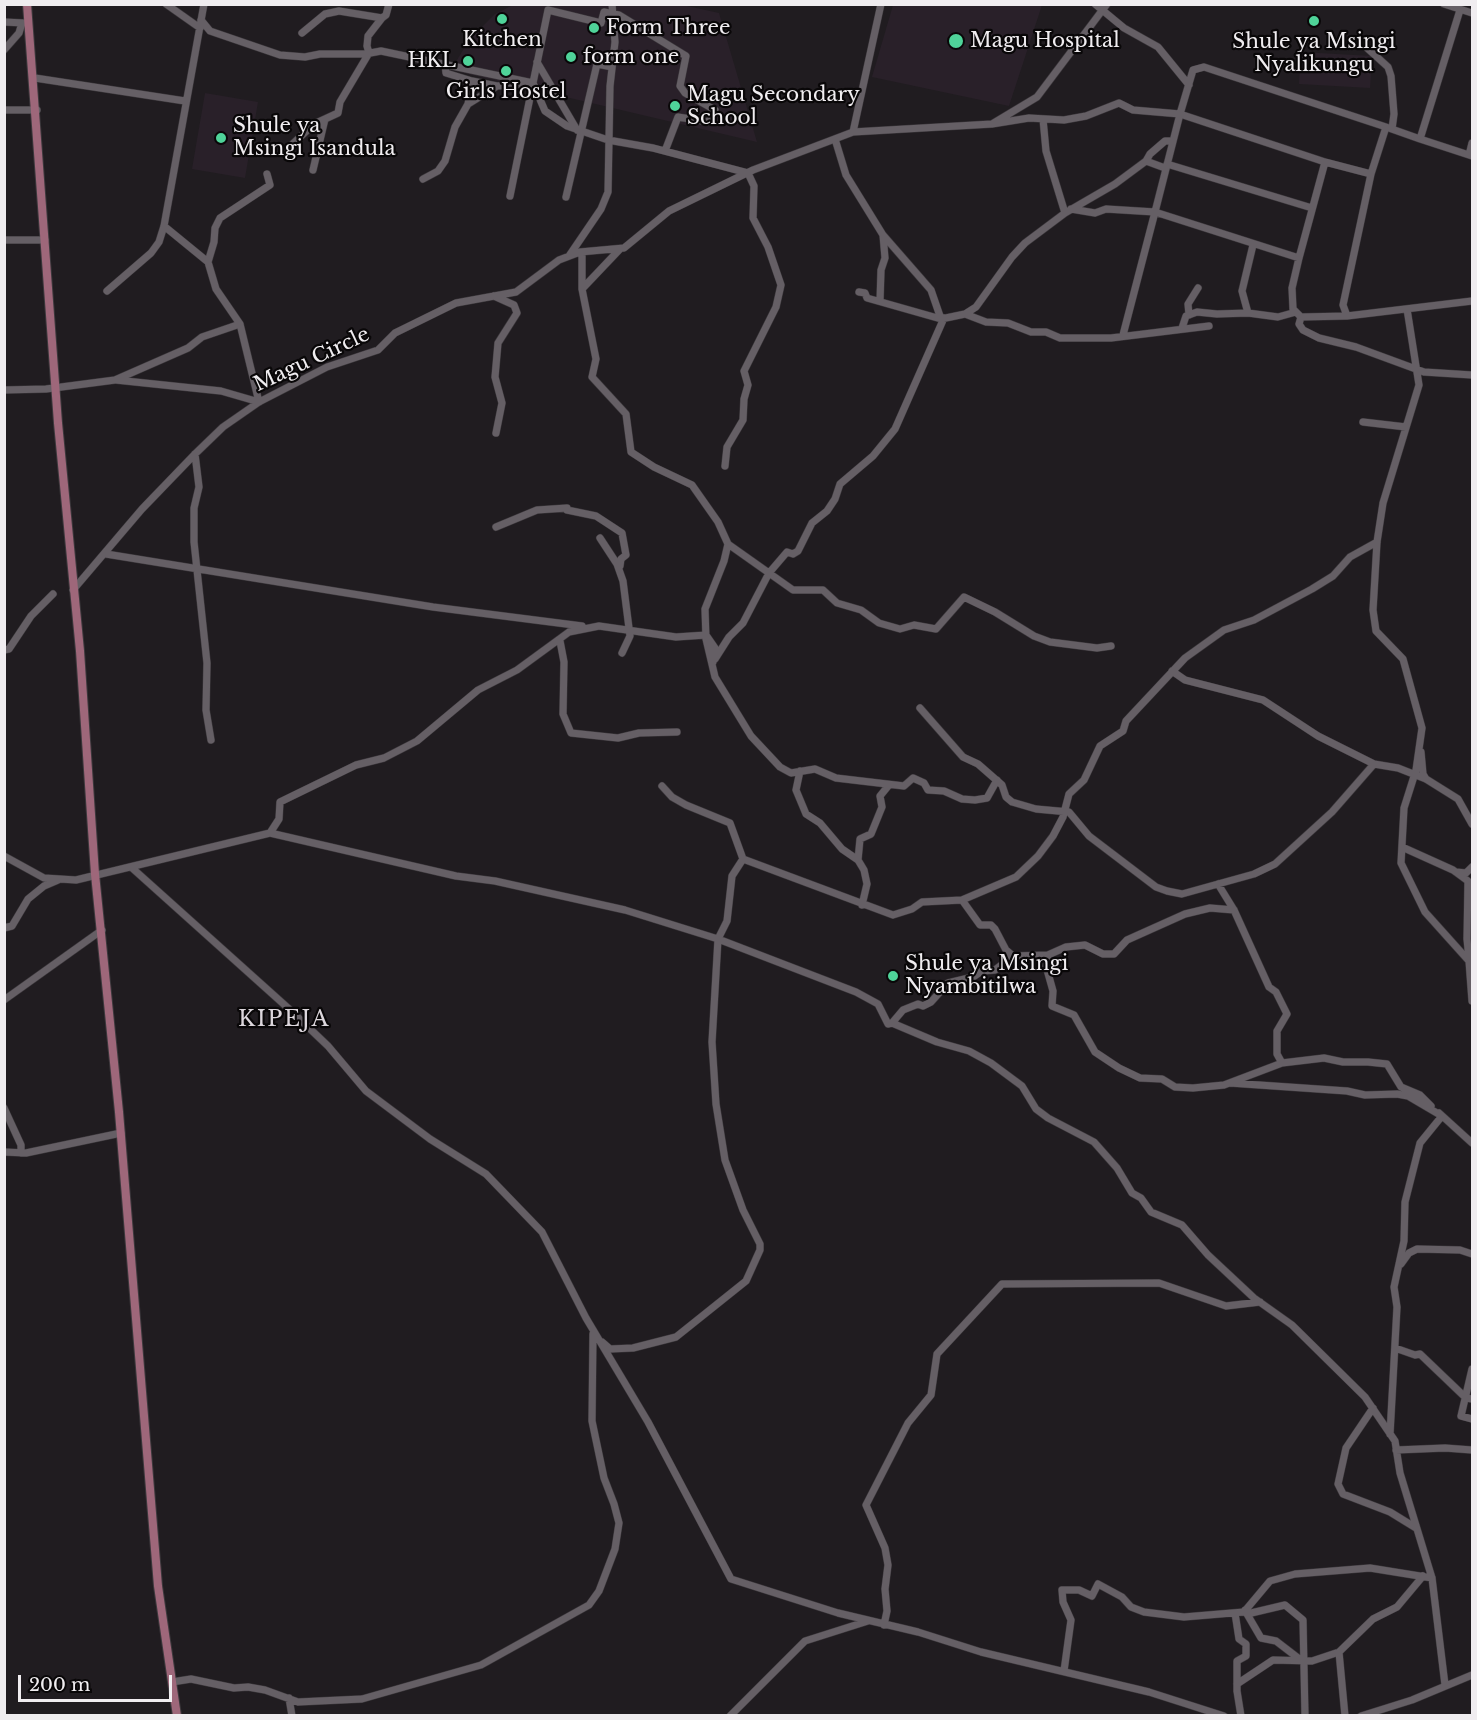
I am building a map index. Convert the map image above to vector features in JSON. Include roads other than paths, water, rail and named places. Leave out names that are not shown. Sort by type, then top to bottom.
[{"type":"main road","points":[[27,4],[26,24],[35,78],[56,387],[80,651],[95,874],[121,1133],[158,1586],[177,1716]]},
{"type":"street","points":[[166,4],[210,31],[280,55],[305,57],[320,54],[369,54],[381,51],[533,83]]},
{"type":"street","points":[[107,291],[151,253],[164,226],[204,4]]},
{"type":"street","points":[[284,152],[314,124],[338,113],[340,102],[369,54],[368,36],[386,15],[389,4]]},
{"type":"street","points":[[569,256],[601,210],[608,192],[608,140],[615,42],[612,4]]},
{"type":"street","points":[[853,132],[881,4]]},
{"type":"street","points":[[1095,4],[1105,7],[1124,28],[1158,46],[1189,85]]},
{"type":"street","points":[[1444,4],[1473,13]]},
{"type":"street","points":[[992,124],[1038,97],[1105,7]]},
{"type":"street","points":[[510,196],[548,10],[601,23],[604,12],[619,15],[686,56],[680,86],[685,93],[715,110],[709,122],[678,117],[665,151]]},
{"type":"street","points":[[1420,140],[1460,10]]},
{"type":"street","points":[[302,33],[325,14],[339,11],[382,18]]},
{"type":"street","points":[[4,22],[26,24]]},
{"type":"street","points":[[4,50],[26,24]]},
{"type":"street","points":[[1347,316],[1343,305],[1371,174],[1395,114],[1388,68],[1367,48]]},
{"type":"street","points":[[537,62],[580,131]]},
{"type":"street","points":[[445,64],[446,73],[472,81],[497,86],[533,83]]},
{"type":"street","points":[[566,197],[597,64],[612,67]]},
{"type":"street","points":[[1124,335],[1172,141],[1193,70],[1204,67],[1471,156],[1473,143]]},
{"type":"street","points":[[35,78],[185,100]]},
{"type":"street","points":[[423,179],[438,171],[445,160],[455,127],[468,104],[472,81]]},
{"type":"street","points":[[533,83],[545,111],[580,131],[608,140],[665,151],[748,173]]},
{"type":"street","points":[[468,104],[497,86]]},
{"type":"street","points":[[582,289],[620,249],[669,211],[748,173],[853,132],[992,124],[1029,118],[1075,118],[1119,103],[1133,110],[1180,114],[1325,162],[1371,174]]},
{"type":"street","points":[[4,110],[37,110]]},
{"type":"street","points":[[313,170],[325,119]]},
{"type":"street","points":[[1043,119],[1046,151],[1068,211]]},
{"type":"street","points":[[712,664],[729,637],[743,623],[769,573],[787,552],[793,554],[798,550],[812,523],[827,511],[835,499],[840,484],[873,456],[895,429],[943,319],[931,290],[883,235],[846,175],[835,139]]},
{"type":"street","points":[[859,292],[880,301],[943,319],[965,314],[976,307],[1012,257],[1026,243],[1068,211],[1115,184],[1146,161],[1150,154],[1165,141],[1172,141]]},
{"type":"street","points":[[1146,161],[1312,208]]},
{"type":"street","points":[[1325,162],[1292,288],[1293,309],[1298,314],[1299,324],[1303,330],[1319,338],[1356,347],[1417,369],[1436,374],[1473,375]]},
{"type":"street","points":[[725,466],[727,447],[743,420],[748,385],[744,371],[776,307],[781,285],[768,247],[753,218],[754,186],[748,173]]},
{"type":"street","points":[[207,262],[214,242],[215,228],[220,218],[270,185],[267,174]]},
{"type":"street","points":[[1068,211],[1095,213],[1106,209],[1155,212],[1299,258]]},
{"type":"street","points":[[4,390],[115,380],[221,391],[258,402],[240,324],[216,289],[207,262],[164,226]]},
{"type":"street","points":[[880,301],[882,286],[880,270],[885,258],[883,235]]},
{"type":"street","points":[[4,240],[45,240]]},
{"type":"street","points":[[1248,313],[1242,291],[1253,244]]},
{"type":"street","name":"Magu Circle","points":[[73,590],[142,509],[195,454],[223,427],[258,402],[327,368],[378,350],[395,333],[456,303],[516,292],[559,260],[569,256],[582,252],[620,249]]},
{"type":"street","points":[[582,252],[582,289],[596,359],[592,377],[626,414],[631,452],[654,467],[692,485],[718,522],[728,544],[793,590],[823,590],[837,603],[861,610],[879,623],[900,629],[914,625],[936,629],[964,597],[1042,639],[1072,645],[1111,646]]},
{"type":"street","points":[[1182,328],[1189,315],[1188,304],[1198,288]]},
{"type":"street","points":[[494,296],[514,305],[517,313],[498,343],[495,377],[502,403],[496,433]]},
{"type":"street","points":[[1189,315],[1197,312],[1248,313],[1278,317],[1298,314],[1347,316],[1473,302]]},
{"type":"street","points":[[1407,309],[1419,385],[1383,503],[1373,596],[1376,631],[1403,659],[1422,728],[1423,774],[1426,779]]},
{"type":"street","points":[[965,314],[986,322],[1008,323],[1030,332],[1046,332],[1060,338],[1112,338],[1209,326]]},
{"type":"street","points":[[115,380],[188,348],[202,337],[240,324]]},
{"type":"street","points":[[1363,422],[1407,428]]},
{"type":"street","points":[[195,454],[199,487],[194,508],[194,542],[207,663],[206,710],[211,740]]},
{"type":"street","points":[[496,527],[537,510],[567,509],[596,516],[622,533],[626,555],[621,558],[620,566],[617,564]]},
{"type":"street","points":[[600,538],[617,564],[623,581],[629,640],[622,653]]},
{"type":"street","points":[[662,786],[672,797],[686,805],[730,823],[743,859],[807,884],[837,892],[893,915],[912,909],[922,902],[962,900],[1016,877],[1045,847],[1064,812],[1069,794],[1084,780],[1100,746],[1123,731],[1126,721],[1185,658],[1224,630],[1254,620],[1305,594],[1333,576],[1350,557],[1377,542]]},
{"type":"street","points":[[728,544],[724,561],[705,609],[706,635],[712,664],[726,697],[751,736],[780,767],[791,773],[815,769],[836,778],[889,785],[904,786],[913,778],[924,783],[928,790],[940,790],[962,799],[975,800],[987,798],[997,780]]},
{"type":"street","points":[[106,554],[436,608],[676,637],[706,635]]},
{"type":"street","points":[[4,650],[9,649],[31,616],[53,594]]},
{"type":"street","points":[[270,833],[279,819],[280,802],[356,765],[384,758],[417,741],[478,690],[517,670],[544,649],[560,641],[569,632],[587,627]]},
{"type":"street","points":[[560,641],[564,662],[563,714],[571,733],[618,738],[639,733],[677,732]]},
{"type":"street","points":[[1172,671],[1185,680],[1263,700],[1318,736],[1374,764],[1415,772],[1458,799],[1473,824]]},
{"type":"street","points":[[920,708],[963,757],[978,764],[1002,785],[1006,797],[1012,802],[1036,809],[1069,812],[1089,836],[1156,887],[1182,894],[1254,874],[1275,864],[1332,812],[1374,764]]},
{"type":"street","points":[[1421,747],[1404,808],[1401,863],[1425,912],[1471,965]]},
{"type":"street","points":[[800,771],[796,790],[806,814],[820,823],[842,849],[858,860]]},
{"type":"street","points":[[862,904],[867,884],[858,860],[860,839],[872,834],[882,807],[880,796],[889,785]]},
{"type":"street","points":[[4,856],[44,878],[76,880],[270,833],[456,876],[495,881],[625,910],[718,939],[856,992],[878,1004],[888,1024],[892,1023],[937,1042],[969,1052],[1007,1073],[1022,1086],[1036,1109],[1048,1118],[1094,1142],[1117,1168],[1132,1193],[1141,1198],[1151,1212],[1182,1225],[1208,1255],[1260,1302],[1317,1347],[1373,1408],[1390,1434],[1396,1450],[1400,1473],[1432,1578],[1444,1685]]},
{"type":"street","points":[[1402,847],[1456,872],[1468,881],[1470,888],[1467,939],[1473,1001]]},
{"type":"street","points":[[597,1338],[610,1349],[633,1348],[676,1337],[746,1281],[760,1250],[760,1244],[748,1222],[727,1169],[716,1104],[712,1042],[718,939],[728,921],[732,876],[743,859]]},
{"type":"street","points":[[131,867],[288,1008],[328,1046],[380,1102],[430,1139],[486,1174],[542,1232],[597,1338],[648,1422],[731,1579],[869,1621],[1149,1692],[1224,1716]]},
{"type":"street","points":[[1456,872],[1466,873],[1473,867]]},
{"type":"street","points":[[4,928],[12,926],[28,899],[44,886],[61,879]]},
{"type":"street","points":[[1218,884],[1234,910],[1264,976],[1287,1014],[1277,1031],[1277,1054],[1282,1063]]},
{"type":"street","points":[[962,900],[980,926],[991,926],[995,929],[1006,950],[1013,956]]},
{"type":"street","points":[[892,1023],[903,1010],[932,1002],[948,983],[973,977],[982,971],[995,970],[1013,956],[1048,955],[1066,947],[1085,945],[1103,954],[1114,954],[1127,940],[1185,914],[1210,908],[1234,910]]},
{"type":"street","points":[[4,1000],[102,930]]},
{"type":"street","points":[[1048,955],[1046,966],[1053,991],[1052,1006],[1074,1015],[1095,1052],[1119,1068],[1140,1078],[1162,1079],[1174,1087],[1230,1083],[1347,1091],[1365,1095],[1397,1094],[1408,1096],[1442,1116]]},
{"type":"street","points":[[1230,1083],[1282,1063],[1324,1058],[1343,1062],[1387,1064],[1401,1087],[1420,1095],[1473,1143]]},
{"type":"street","points":[[4,1108],[21,1145],[21,1153]]},
{"type":"street","points":[[1390,1434],[1397,1306],[1394,1287],[1404,1241],[1405,1202],[1420,1143],[1442,1116]]},
{"type":"street","points":[[4,1152],[21,1153],[121,1133]]},
{"type":"street","points":[[1400,1266],[1409,1253],[1418,1249],[1460,1251],[1473,1254]]},
{"type":"street","points":[[884,1624],[887,1611],[885,1589],[888,1565],[885,1548],[866,1505],[908,1423],[931,1395],[937,1354],[1002,1284],[1159,1283],[1226,1306],[1260,1302]]},
{"type":"street","points":[[172,1682],[191,1679],[227,1687],[265,1689],[298,1702],[362,1700],[481,1665],[589,1605],[599,1591],[615,1549],[619,1523],[615,1504],[603,1478],[592,1421],[593,1335],[590,1324]]},
{"type":"street","points":[[1395,1348],[1415,1355],[1420,1354],[1469,1398]]},
{"type":"street","points":[[1473,1369],[1469,1398],[1461,1416],[1473,1419]]},
{"type":"street","points":[[1373,1408],[1346,1448],[1338,1484],[1343,1494],[1390,1512],[1417,1528]]},
{"type":"street","points":[[1396,1450],[1445,1448],[1473,1450]]},
{"type":"street","points":[[1246,1612],[1270,1581],[1295,1574],[1370,1568],[1432,1578]]},
{"type":"street","points":[[1237,1684],[1273,1660],[1312,1661],[1339,1652],[1373,1619],[1397,1607],[1424,1576]]},
{"type":"street","points":[[1064,1671],[1071,1620],[1062,1590],[1079,1590],[1092,1596],[1098,1584],[1122,1597],[1131,1607],[1144,1612],[1184,1617],[1246,1612],[1285,1605],[1303,1620],[1302,1661],[1305,1716]]},
{"type":"street","points":[[1246,1612],[1261,1638],[1276,1641],[1302,1661]]},
{"type":"street","points":[[1235,1613],[1239,1639],[1246,1644],[1246,1656],[1237,1661],[1240,1716]]},
{"type":"street","points":[[730,1716],[805,1641],[869,1621]]},
{"type":"street","points":[[1339,1652],[1345,1716]]},
{"type":"street","points":[[1361,1716],[1401,1704],[1473,1675]]},
{"type":"street","points":[[289,1698],[292,1701],[292,1716]]},
{"type":"place","name":"Kitchen","points":[[502,19]]},
{"type":"place","name":"Shule ya Msingi Nyalikungu","points":[[1314,21]]},
{"type":"place","name":"Form Three","points":[[594,28]]},
{"type":"place","name":"Magu Hospital","points":[[956,41]]},
{"type":"place","name":"form one","points":[[571,57]]},
{"type":"place","name":"HKL","points":[[468,61]]},
{"type":"place","name":"Girls Hostel","points":[[506,71]]},
{"type":"place","name":"Magu Secondary School","points":[[675,106]]},
{"type":"place","name":"Shule ya Msingi Isandula","points":[[221,138]]},
{"type":"place","name":"Shule ya Msingi Nyambitilwa","points":[[893,976]]},
{"type":"district","name":"KIPEJA","points":[[284,1020]]}]
